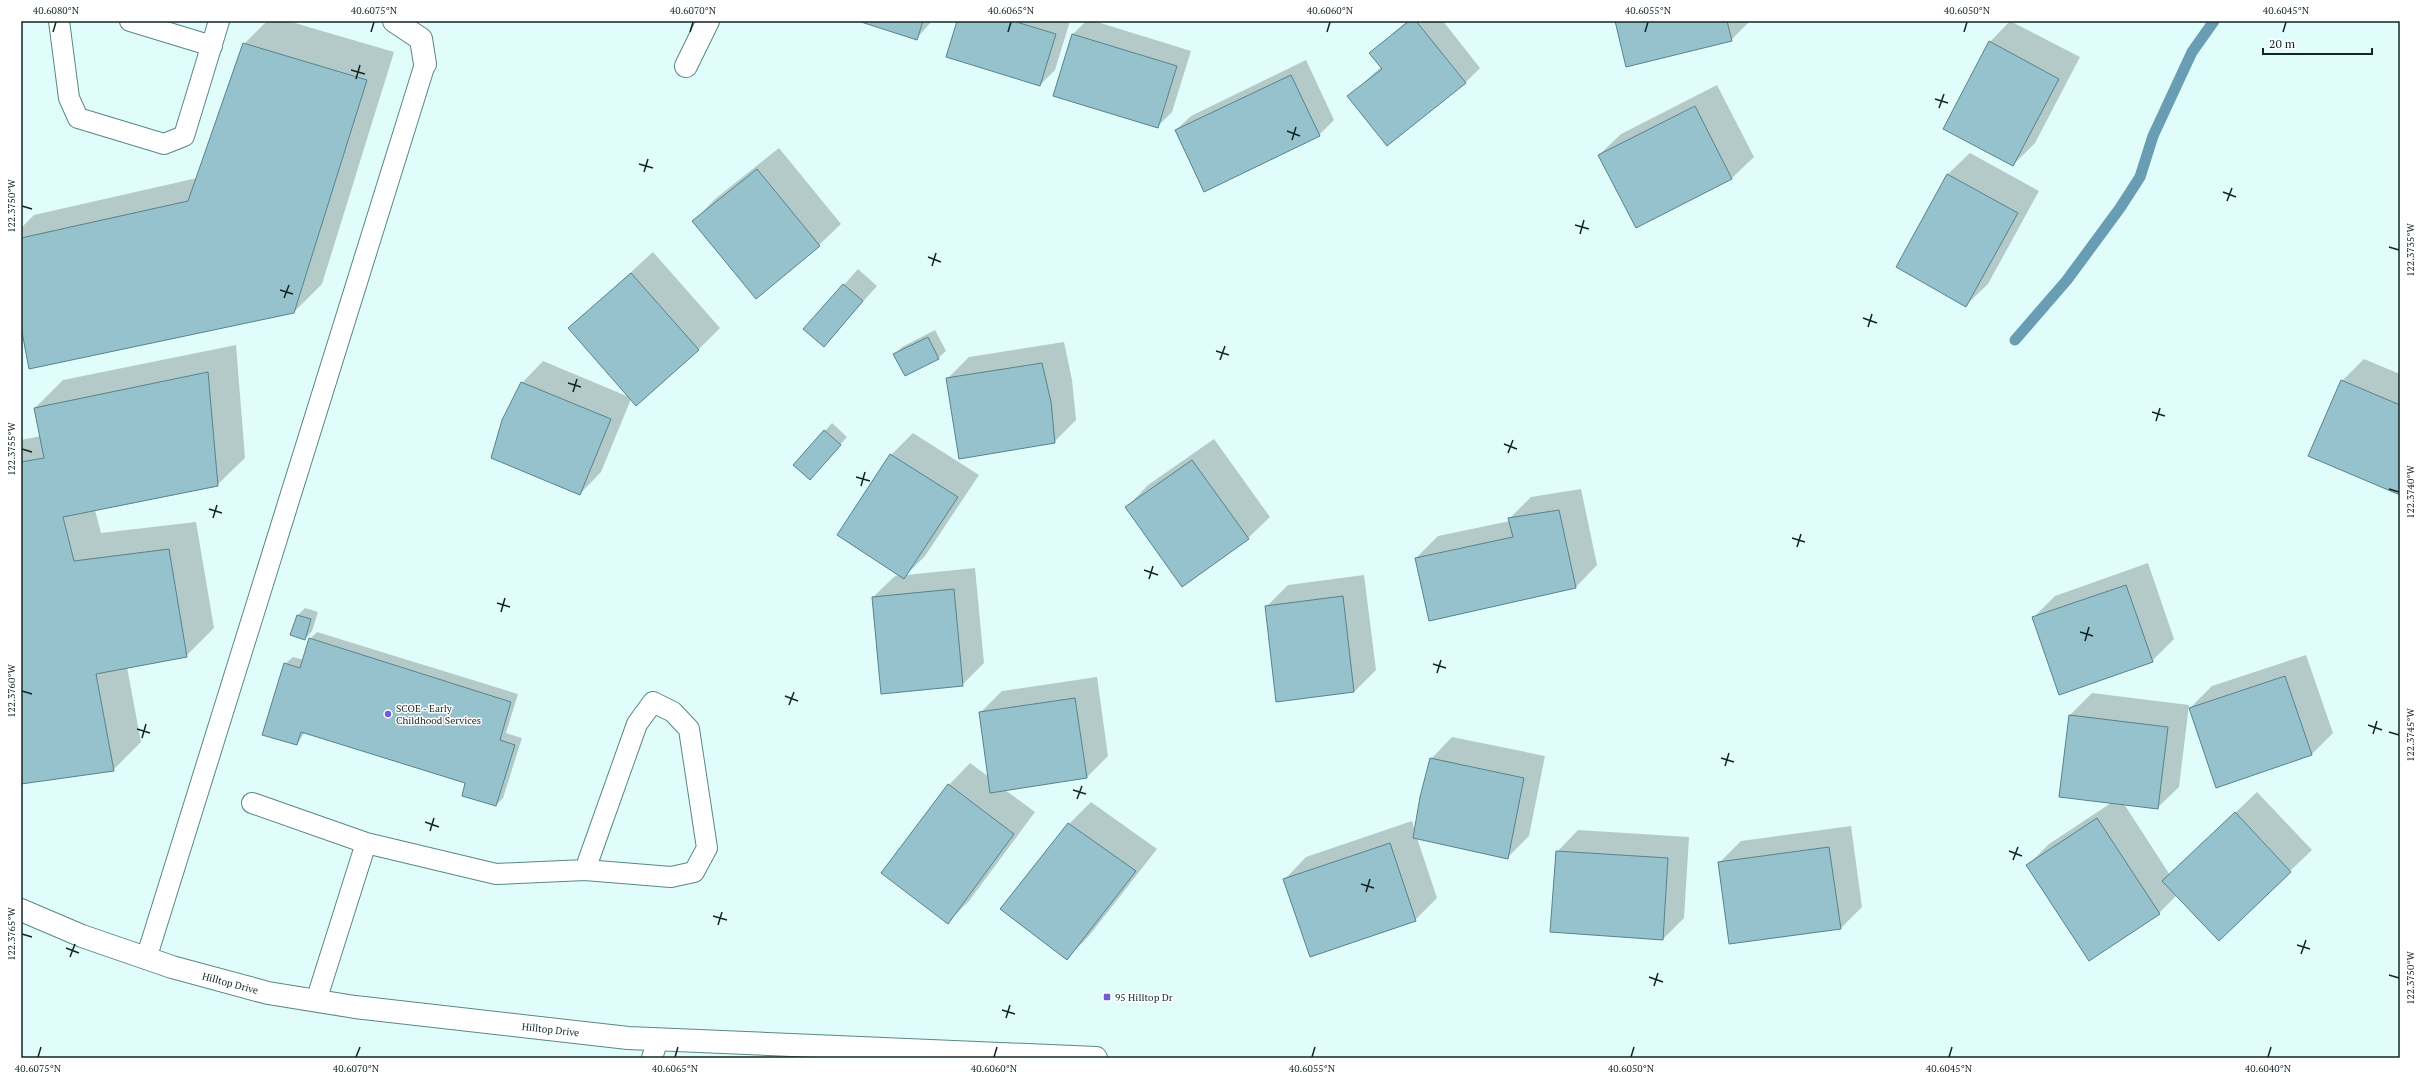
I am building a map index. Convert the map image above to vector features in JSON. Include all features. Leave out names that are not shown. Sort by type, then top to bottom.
[{"type":"main road","points":[[394,21],[421,39],[425,64]]},
{"type":"main road","points":[[686,66],[708,21]]},
{"type":"main road","name":"Hilltop Drive","points":[[21,910],[82,936],[146,958],[268,993],[431,1017],[628,1038],[655,1049],[1096,1058]]},
{"type":"lane","points":[[59,21],[69,98],[78,118],[164,144],[184,136],[219,21]]},
{"type":"lane","points":[[130,21],[212,46]]},
{"type":"lane","points":[[146,958],[425,64]]},
{"type":"lane","points":[[252,803],[366,842],[496,874],[585,870],[671,877],[694,872],[707,848],[689,729],[673,712],[654,702],[637,724],[585,870]]},
{"type":"lane","points":[[316,1001],[366,842]]},
{"type":"building","points":[[858,21],[923,21],[917,40]]},
{"type":"building","points":[[957,21],[1013,21],[1056,34],[1040,86],[946,57]]},
{"type":"building","points":[[1409,21],[1416,21],[1466,83],[1387,146],[1347,96],[1382,69],[1369,53]]},
{"type":"building","points":[[1615,21],[1727,21],[1732,41],[1626,67]]},
{"type":"building","points":[[1072,34],[1177,66],[1158,128],[1053,96]]},
{"type":"building","points":[[1989,41],[2059,79],[2013,166],[1943,129]]},
{"type":"building","points":[[243,43],[367,80],[294,313],[29,369],[21,327],[21,238],[188,201]]},
{"type":"building","points":[[1291,75],[1320,136],[1204,192],[1175,130]]},
{"type":"building","points":[[1695,106],[1732,179],[1636,228],[1598,155]]},
{"type":"building","points":[[757,169],[820,246],[756,299],[692,221]]},
{"type":"building","points":[[1947,174],[2018,213],[1966,307],[1896,267]]},
{"type":"building","points":[[631,273],[699,350],[636,406],[568,328]]},
{"type":"building","points":[[843,284],[863,301],[824,347],[803,329]]},
{"type":"building","points":[[928,337],[939,359],[905,376],[893,354]]},
{"type":"building","points":[[1042,363],[1051,402],[1055,443],[959,459],[946,378]]},
{"type":"building","points":[[208,372],[218,486],[63,517],[74,561],[169,549],[187,657],[96,674],[114,771],[21,784],[21,462],[44,458],[34,408]]},
{"type":"building","points":[[2341,380],[2400,405],[2400,495],[2308,456]]},
{"type":"building","points":[[521,382],[611,419],[580,495],[491,458],[502,420]]},
{"type":"building","points":[[824,430],[841,445],[810,480],[793,465]]},
{"type":"building","points":[[890,454],[958,497],[904,579],[837,535]]},
{"type":"building","points":[[1192,460],[1249,539],[1182,587],[1125,507]]},
{"type":"building","points":[[1559,510],[1576,588],[1429,621],[1415,558],[1513,537],[1508,518]]},
{"type":"building","points":[[2126,585],[2153,662],[2059,695],[2032,617]]},
{"type":"building","points":[[954,589],[963,686],[881,694],[872,597]]},
{"type":"building","points":[[1343,596],[1354,692],[1276,702],[1265,606]]},
{"type":"building","points":[[297,615],[311,619],[305,640],[290,635]]},
{"type":"building","name":"SCOE - Early Childhood Services","points":[[309,638],[511,702],[500,740],[515,745],[496,806],[462,796],[465,783],[301,732],[297,745],[262,735],[284,663],[300,668]]},
{"type":"building","points":[[2285,676],[2312,755],[2216,788],[2189,708]]},
{"type":"building","points":[[1075,698],[1087,778],[990,793],[979,712]]},
{"type":"building","points":[[2069,715],[2168,727],[2158,809],[2059,797]]},
{"type":"building","points":[[1430,758],[1524,778],[1508,859],[1413,838],[1420,797]]},
{"type":"building","points":[[948,784],[1014,834],[948,924],[881,873]]},
{"type":"building","points":[[2235,812],[2291,872],[2219,941],[2162,881]]},
{"type":"building","points":[[2097,818],[2160,914],[2089,961],[2026,865]]},
{"type":"building","points":[[1068,823],[1136,871],[1067,960],[1000,909]]},
{"type":"building","points":[[1390,843],[1416,921],[1310,957],[1283,879]]},
{"type":"building","points":[[1829,847],[1841,929],[1729,944],[1718,862]]},
{"type":"building","points":[[1556,851],[1668,858],[1663,940],[1550,932]]},
{"type":"waterway","points":[[2015,340],[2067,280],[2120,208],[2140,177],[2153,136],[2192,52],[2214,21]]},
{"type":"place","name":"SCOE - Early Childhood Services","points":[[388,714]]},
{"type":"place","name":"95 Hilltop Dr","points":[[1107,997]]}]
